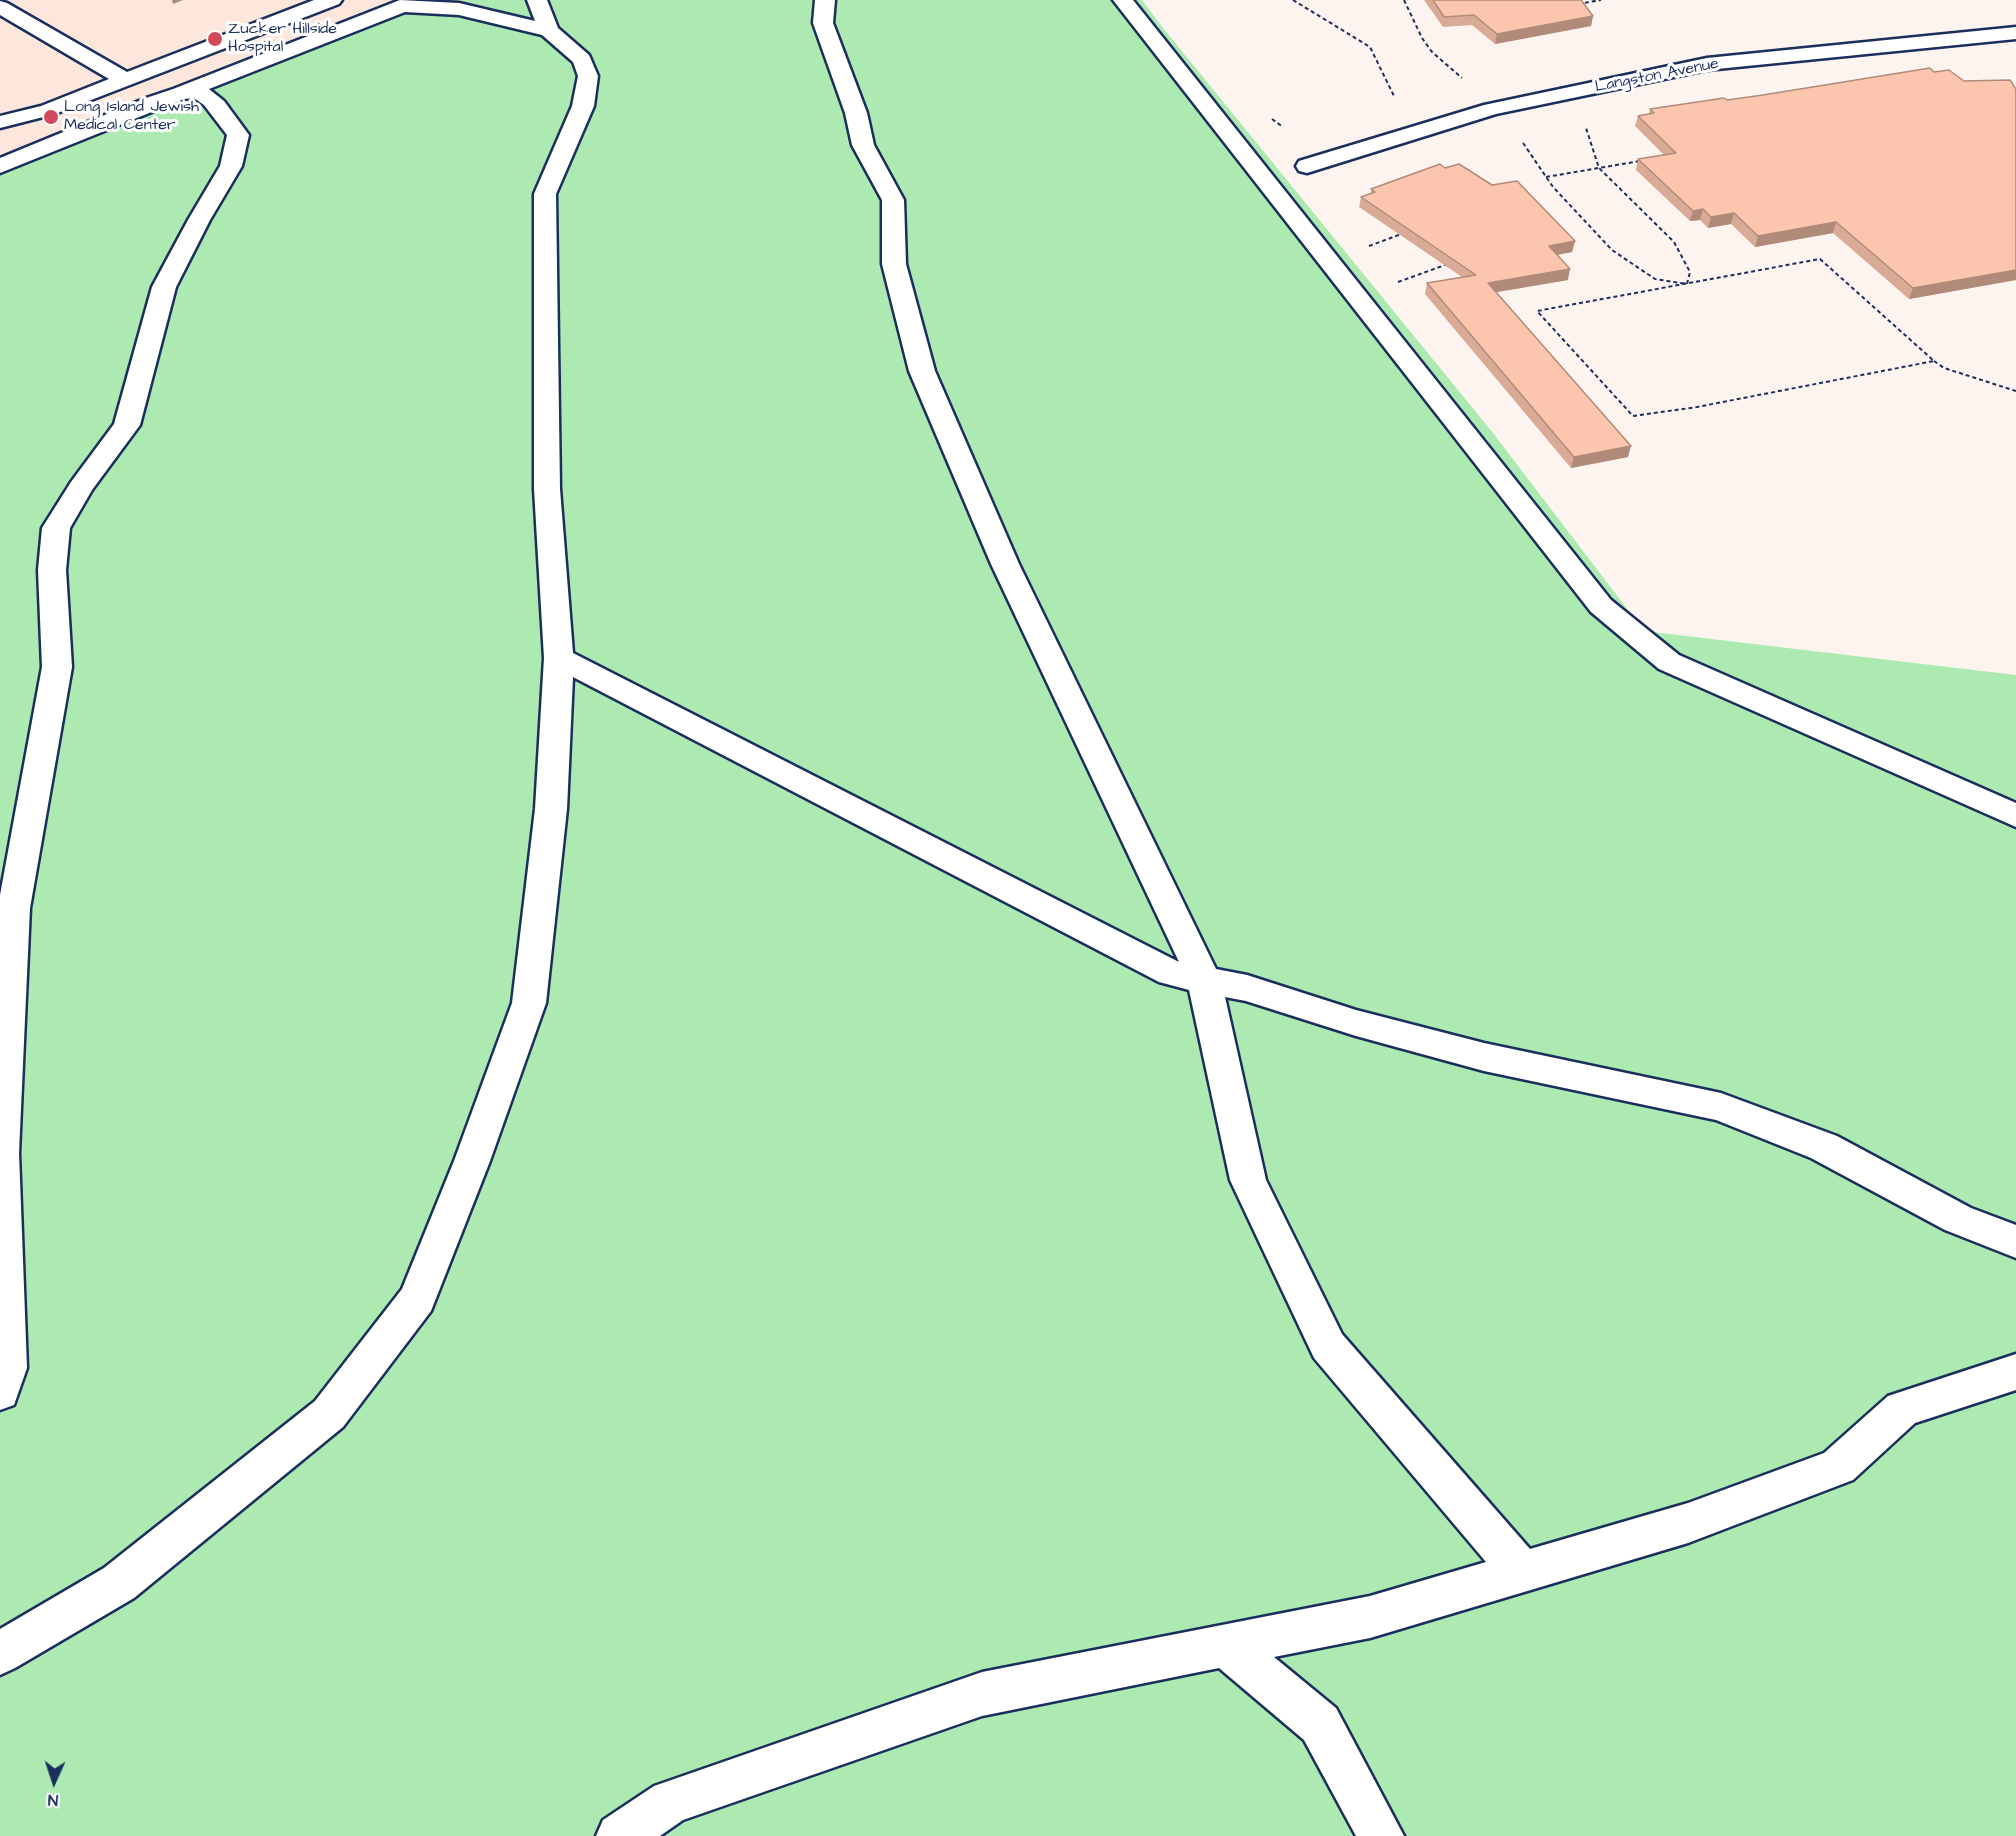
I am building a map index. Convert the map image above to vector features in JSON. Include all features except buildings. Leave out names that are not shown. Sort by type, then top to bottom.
[{"type":"street","points":[[0,122],[48,110],[332,0]]},
{"type":"street","points":[[537,0],[549,31]]},
{"type":"street","points":[[825,0],[823,23],[856,113],[863,145],[893,200],[894,264],[922,371],[1005,564],[1204,980],[1248,1180],[1328,1346],[1523,1573]]},
{"type":"street","points":[[1123,0],[1601,606],[1669,662],[2016,816]]},
{"type":"street","points":[[0,166],[153,102],[179,94],[410,3],[471,10],[549,31],[582,59],[588,76],[583,106],[545,194],[547,489],[559,658],[551,809],[529,1004],[472,1161],[417,1299],[329,1414],[119,1583],[0,1653]]},
{"type":"street","points":[[0,7],[126,80]]},
{"type":"street","name":"Langston Avenue","points":[[1307,166],[1491,109],[1707,64],[2016,33]]},
{"type":"street","points":[[0,1392],[7,1368],[0,1153],[14,908],[57,667],[52,570],[56,528],[80,488],[127,425],[164,287],[199,220],[231,166],[238,135],[224,112],[200,93],[179,94]]},
{"type":"street","points":[[559,658],[1171,973],[1247,988],[1356,1023],[1484,1057],[1620,1083],[1721,1107],[1824,1147],[1958,1219],[2016,1242]]},
{"type":"street","points":[[619,1836],[670,1802],[982,1695],[1370,1617],[1688,1523],[1838,1467],[1902,1409],[2016,1372]]},
{"type":"street","points":[[1227,1647],[1320,1724],[1382,1836]]},
{"type":"path","points":[[1293,0],[1370,47],[1394,96]]},
{"type":"path","points":[[1404,0],[1422,38],[1432,51],[1463,79]]},
{"type":"path","points":[[1573,4],[1601,0]]},
{"type":"path","points":[[1582,124],[1588,129],[1599,168],[1674,242],[1690,272],[1687,284]]},
{"type":"path","points":[[1518,136],[1546,177],[1612,250],[1655,279],[1687,284]]},
{"type":"path","points":[[1546,177],[1650,159]]},
{"type":"path","points":[[1362,249],[1407,232]]},
{"type":"path","points":[[1934,361],[1697,407],[1633,416],[1537,311],[1820,260],[1944,368],[2016,391]]},
{"type":"path","points":[[1397,282],[1452,263]]},
{"type":"shaded area","points":[[0,0],[395,0],[0,156]]},
{"type":"green space","points":[[395,0],[1142,0],[1493,433],[1644,631],[2016,675],[2016,1836],[0,1836],[0,156]]},
{"type":"place","name":"Zucker Hillside Hospital","points":[[215,39]]},
{"type":"place","name":"Long Island Jewish Medical Center","points":[[51,117]]}]
